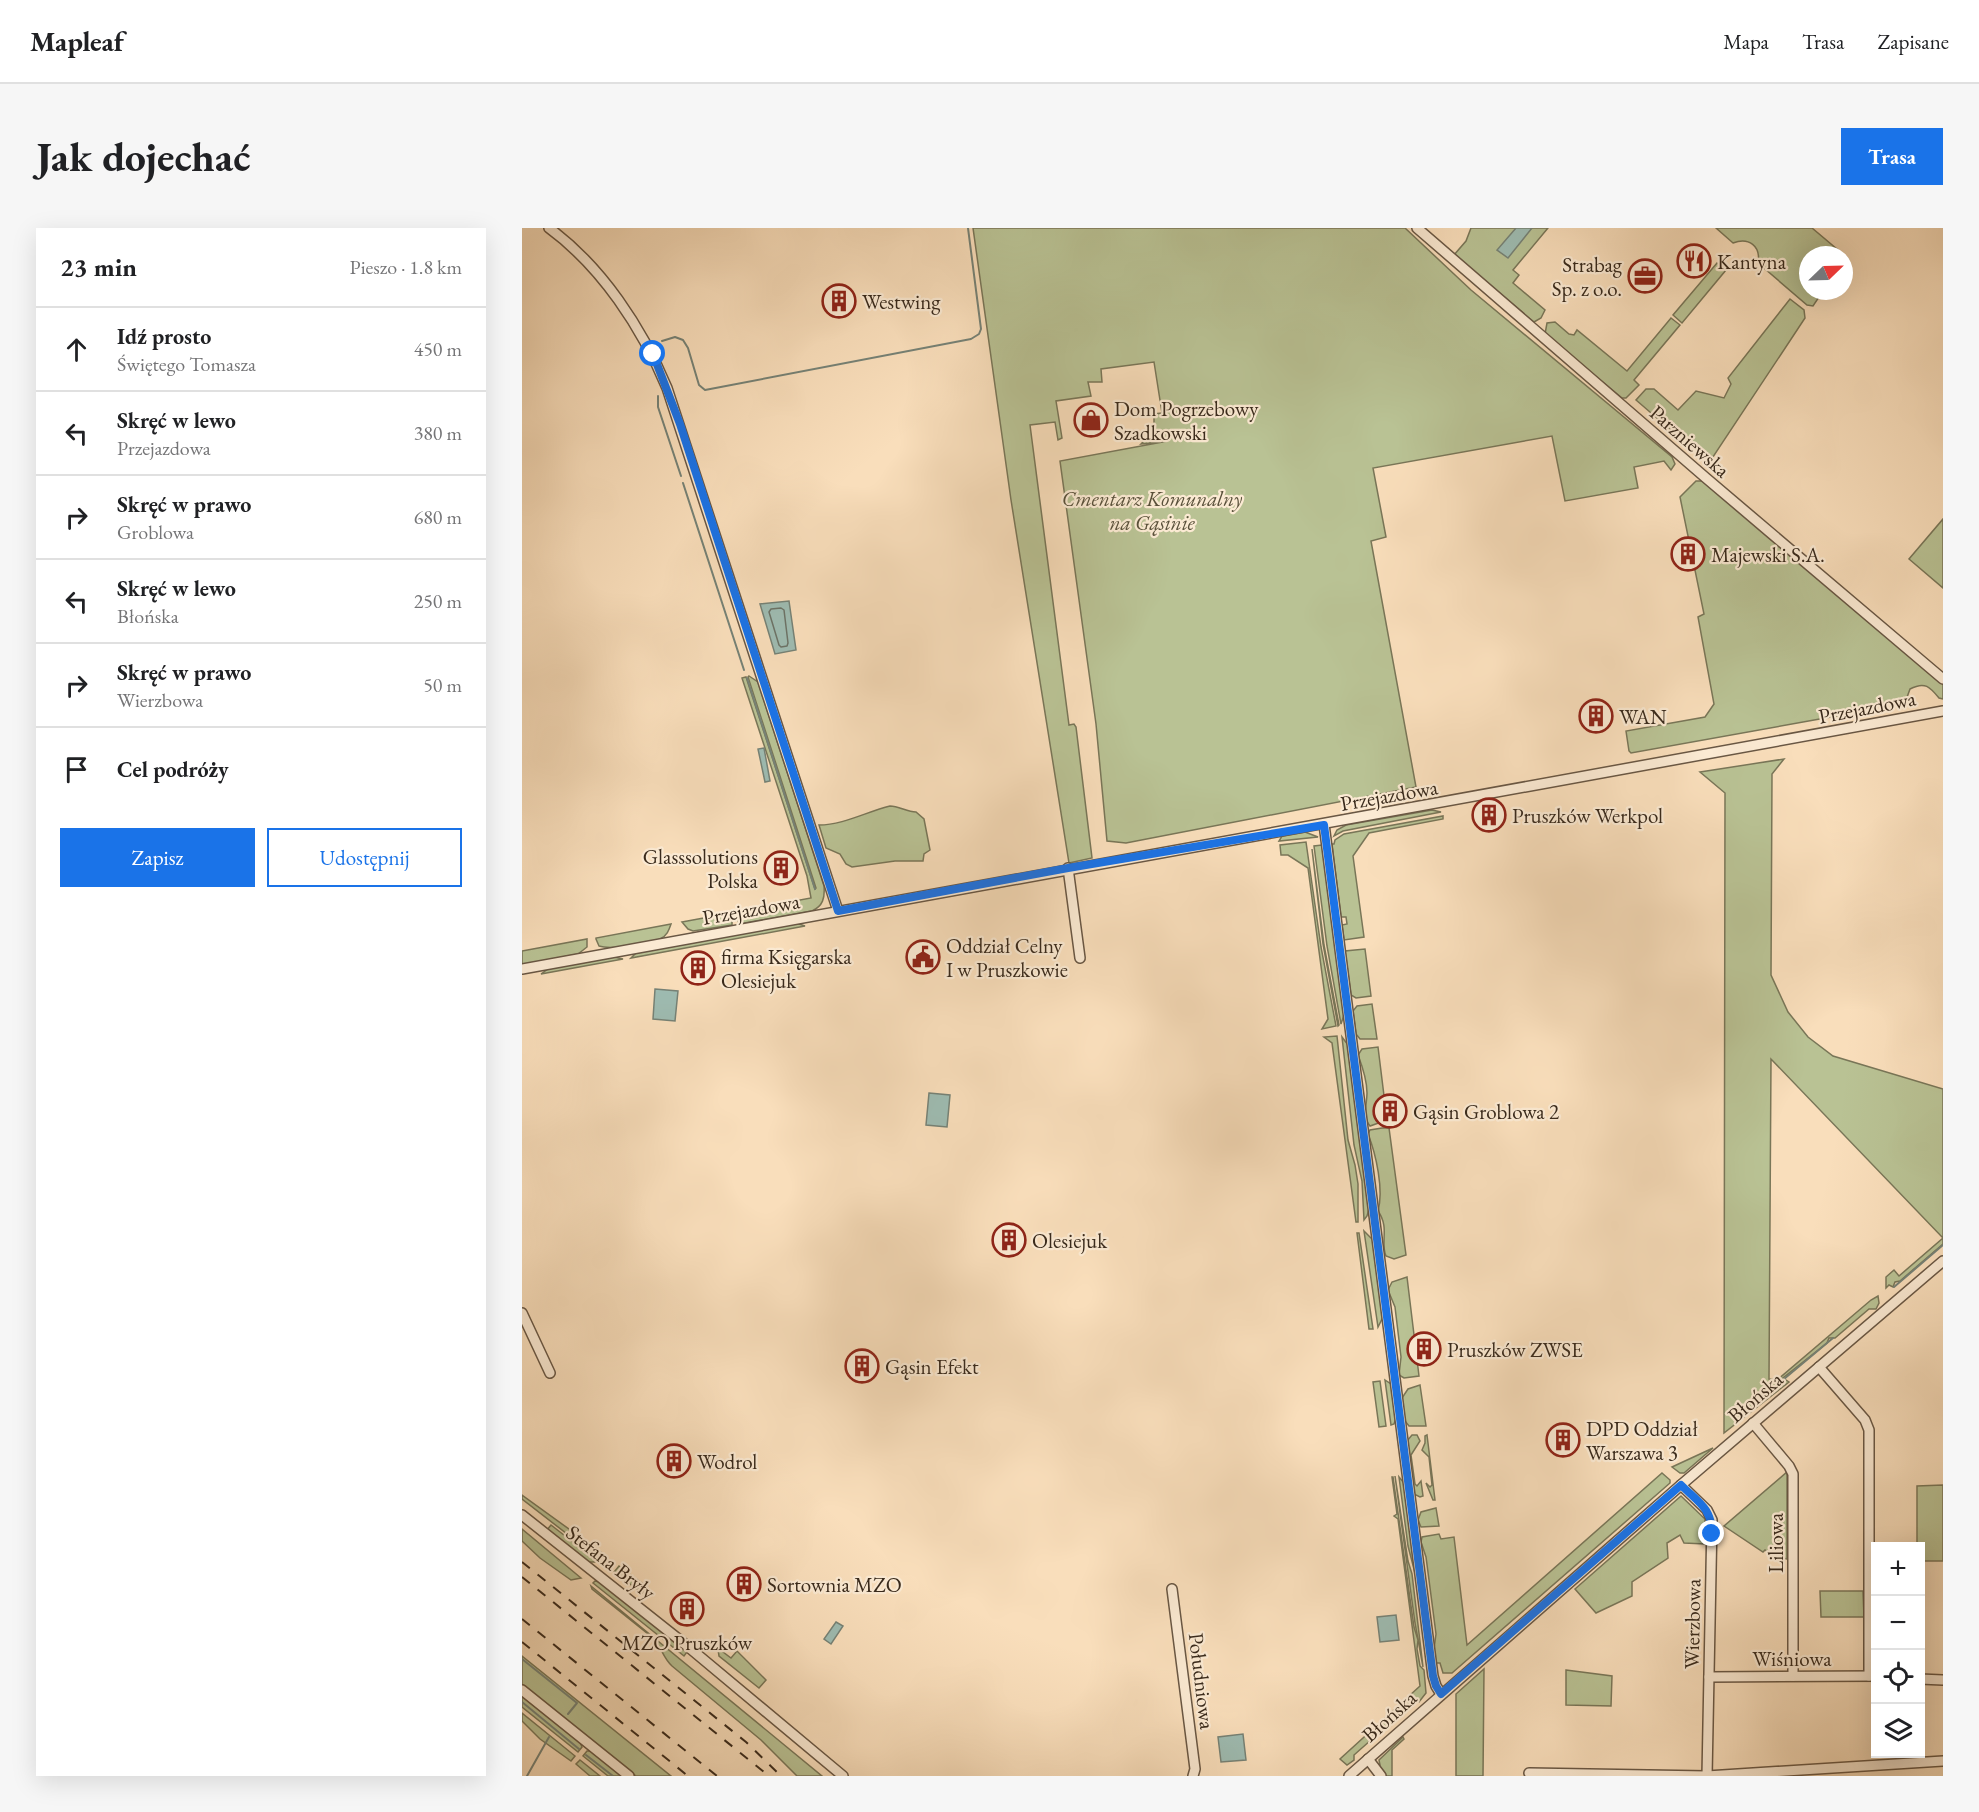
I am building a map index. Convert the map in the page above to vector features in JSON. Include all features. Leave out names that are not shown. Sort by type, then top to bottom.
[{"type":"street","points":[[549,228],[592,268],[613,294],[640,332],[664,379],[838,911]]},
{"type":"street","name":"Parzniewska","points":[[1416,228],[1943,679]]},
{"type":"street","name":"Przejazdowa","points":[[522,969],[1068,868],[1324,825],[1943,711]]},
{"type":"street","points":[[1324,825],[1434,1682],[1441,1694]]},
{"type":"street","points":[[1068,868],[1080,958]]},
{"type":"street","name":"Błońska","points":[[1349,1776],[1681,1485],[1943,1261]]},
{"type":"street","points":[[522,1313],[550,1373]]},
{"type":"street","points":[[1819,1366],[1864,1420],[1869,1430],[1872,1650]]},
{"type":"street","name":"Liliowa","points":[[1753,1423],[1793,1474],[1793,1676]]},
{"type":"street","name":"Wierzbowa","points":[[1681,1485],[1707,1510],[1712,1520],[1707,1776]]},
{"type":"street","name":"Stefana Bryły","points":[[522,1515],[686,1645],[843,1776]]},
{"type":"street","name":"Południowa","points":[[1172,1590],[1195,1769],[1193,1776]]},
{"type":"street","name":"Wiśniowa","points":[[1709,1677],[1871,1676]]},
{"type":"street","points":[[1925,1678],[1943,1680]]},
{"type":"street","points":[[522,1690],[628,1776]]},
{"type":"street","points":[[1368,1759],[1381,1776]]},
{"type":"street","points":[[1529,1773],[1707,1776],[1943,1761]]},
{"type":"green space","name":"Cmentarz Komunalny na Gąsinie","points":[[973,228],[1405,228],[1471,290],[1672,457],[1675,464],[1671,470],[1664,461],[1634,467],[1638,488],[1565,501],[1552,436],[1373,468],[1386,537],[1371,541],[1416,787],[1126,843],[1107,841],[1096,724],[1060,461],[1168,441],[1141,444],[1154,431],[1154,414],[1162,413],[1154,362],[1101,369],[1102,382],[1088,382],[1091,396],[1056,401],[1062,438],[1058,440],[1055,422],[1030,425],[1069,725],[1074,724],[1076,727],[1092,858],[1069,863],[1011,500]]},
{"type":"green space","points":[[1471,228],[1548,228],[1513,270],[1519,275],[1513,283],[1545,310],[1541,318],[1534,322],[1454,255],[1466,241]]},
{"type":"green space","points":[[1716,228],[1812,228],[1833,246],[1799,246],[1799,298],[1758,263],[1758,252],[1753,244],[1744,241],[1733,243]]},
{"type":"green space","points":[[1717,263],[1726,270],[1682,323],[1673,315]]},
{"type":"green space","points":[[1790,299],[1804,310],[1805,318],[1709,463],[1636,400],[1646,389],[1654,389],[1678,410],[1696,391],[1724,398],[1731,384],[1728,378]]},
{"type":"green space","points":[[1801,300],[1817,300],[1813,306],[1807,305]]},
{"type":"green space","points":[[1671,318],[1680,325],[1634,380],[1639,385],[1626,398],[1622,398],[1545,334],[1547,323],[1555,322],[1569,334],[1574,335],[1577,330],[1627,371]]},
{"type":"green space","points":[[1696,481],[1708,484],[1943,684],[1943,699],[1927,686],[1920,685],[1910,689],[1906,700],[1883,703],[1842,715],[1631,753],[1626,731],[1705,717],[1714,704],[1698,617],[1704,614],[1680,497]]},
{"type":"green space","points":[[1943,519],[1943,588],[1909,559]]},
{"type":"green space","points":[[749,676],[758,682],[824,886],[824,898],[819,907],[812,911],[739,924],[738,920],[732,921],[732,925],[693,931],[682,922],[811,898],[807,876],[742,678],[746,677],[816,888]]},
{"type":"green space","points":[[1784,759],[1772,774],[1771,975],[1788,1012],[1808,1037],[1833,1056],[1943,1089],[1943,1238],[1771,1059],[1769,1379],[1777,1380],[1878,1296],[1879,1303],[1876,1309],[1869,1309],[1835,1338],[1829,1338],[1827,1343],[1783,1378],[1789,1382],[1724,1433],[1725,793],[1700,772]]},
{"type":"green space","points":[[890,806],[916,812],[924,819],[930,850],[924,854],[923,861],[895,861],[852,867],[846,864],[840,854],[826,848],[819,825],[846,821]]},
{"type":"green space","points":[[1432,810],[1441,812],[1343,831],[1334,836],[1337,830],[1346,825]]},
{"type":"green space","points":[[1443,816],[1443,819],[1369,833],[1353,856],[1364,937],[1344,940],[1342,925],[1347,924],[1346,917],[1341,917],[1332,844],[1335,840],[1344,834]]},
{"type":"green space","points":[[1305,832],[1318,837],[1279,841],[1282,836]]},
{"type":"green space","points":[[1306,842],[1321,947],[1336,1026],[1322,1029],[1328,1019],[1308,868],[1288,855],[1281,855],[1280,845]]},
{"type":"green space","points":[[1322,845],[1344,1015],[1341,1024],[1327,946],[1314,846]]},
{"type":"green space","points":[[1312,849],[1324,945],[1338,1026],[1323,944]]},
{"type":"green space","points":[[796,923],[805,926],[631,958],[636,953]]},
{"type":"green space","points":[[671,924],[667,933],[655,941],[621,947],[605,947],[599,946],[596,939],[596,938]]},
{"type":"green space","points":[[587,939],[587,947],[578,954],[522,965],[522,951]]},
{"type":"green space","points":[[1365,949],[1371,996],[1356,998],[1351,995],[1345,951]]},
{"type":"green space","points":[[614,957],[623,959],[541,974],[548,969]]},
{"type":"green space","points":[[1372,1004],[1377,1039],[1360,1039],[1356,1034],[1353,1011],[1357,1006]]},
{"type":"green space","points":[[1337,1036],[1348,1140],[1358,1184],[1358,1222],[1356,1222],[1332,1043],[1324,1037]]},
{"type":"green space","points":[[1342,1037],[1348,1045],[1369,1209],[1364,1220],[1362,1181],[1354,1145]]},
{"type":"green space","points":[[1378,1047],[1387,1120],[1370,1126],[1366,1115],[1366,1083],[1358,1055],[1362,1049]]},
{"type":"green space","points":[[1389,1128],[1406,1255],[1394,1259],[1386,1256],[1384,1251],[1384,1229],[1382,1217],[1378,1211],[1380,1193],[1378,1172],[1368,1134],[1370,1130]]},
{"type":"green space","points":[[1364,1231],[1373,1240],[1383,1317],[1378,1327]]},
{"type":"green space","points":[[1357,1233],[1359,1233],[1373,1329],[1369,1329]]},
{"type":"green space","points":[[1943,1238],[1943,1244],[1900,1281],[1895,1282],[1893,1287],[1889,1285],[1886,1288],[1886,1277],[1894,1270],[1899,1276]]},
{"type":"green space","points":[[1407,1277],[1419,1376],[1404,1378],[1399,1375],[1401,1357],[1395,1307],[1388,1290],[1392,1282]]},
{"type":"green space","points":[[1385,1380],[1391,1384],[1396,1418],[1394,1424],[1391,1425]]},
{"type":"green space","points":[[1380,1381],[1386,1426],[1379,1427],[1373,1382]]},
{"type":"green space","points":[[1420,1385],[1426,1426],[1409,1426],[1405,1421],[1402,1398],[1408,1389]]},
{"type":"green space","points":[[1412,1435],[1417,1435],[1420,1441],[1411,1455],[1415,1484],[1417,1486],[1421,1481],[1423,1496],[1420,1497],[1414,1494],[1407,1441]]},
{"type":"green space","points":[[1427,1435],[1435,1500],[1426,1483],[1430,1487],[1432,1485],[1429,1457],[1422,1450]]},
{"type":"green space","points":[[1713,1448],[1684,1473],[1672,1467]]},
{"type":"green space","points":[[1787,1472],[1787,1559],[1765,1550],[1763,1552],[1724,1526]]},
{"type":"green space","points":[[1662,1473],[1670,1480],[1670,1483],[1452,1673],[1443,1673],[1440,1663],[1436,1663],[1434,1649],[1436,1634],[1422,1537],[1439,1534],[1441,1539],[1454,1537],[1467,1645]]},
{"type":"green space","points":[[1395,1476],[1412,1574],[1423,1667],[1415,1623]]},
{"type":"green space","points":[[1392,1477],[1414,1627],[1418,1640],[1417,1649],[1420,1666],[1424,1670],[1426,1693],[1419,1702],[1415,1701],[1354,1755],[1354,1760],[1347,1765],[1340,1759],[1420,1686],[1398,1519],[1394,1516],[1397,1514]]},
{"type":"green space","points":[[1399,1477],[1404,1483],[1415,1573],[1408,1546]]},
{"type":"green space","points":[[1943,1485],[1943,1561],[1925,1561],[1925,1542],[1917,1542],[1917,1486]]},
{"type":"green space","points":[[522,1495],[602,1553],[598,1558],[522,1499]]},
{"type":"green space","points":[[1681,1496],[1705,1519],[1705,1544],[1684,1543],[1680,1535],[1667,1543],[1668,1558],[1632,1582],[1632,1596],[1596,1613],[1575,1589]]},
{"type":"green space","points":[[1436,1508],[1439,1526],[1421,1527],[1418,1520],[1421,1512]]},
{"type":"green space","points":[[551,1525],[596,1560],[595,1562],[588,1562],[547,1530]]},
{"type":"green space","points":[[522,1529],[581,1578],[571,1580],[540,1558],[522,1541]]},
{"type":"green space","points":[[619,1566],[647,1587],[642,1593],[614,1572]]},
{"type":"green space","points":[[600,1582],[687,1652],[684,1656],[593,1583]]},
{"type":"green space","points":[[591,1586],[822,1776],[797,1776],[761,1740],[672,1666],[653,1638]]},
{"type":"green space","points":[[1820,1591],[1863,1591],[1864,1617],[1821,1617]]},
{"type":"green space","points":[[718,1649],[731,1658],[737,1651],[766,1680],[759,1688],[719,1656]]},
{"type":"green space","points":[[522,1656],[671,1776],[636,1776],[522,1684]]},
{"type":"green space","points":[[1484,1669],[1483,1776],[1456,1776],[1456,1694]]},
{"type":"green space","points":[[1566,1670],[1612,1676],[1611,1706],[1566,1705]]},
{"type":"green space","points":[[522,1696],[580,1742],[582,1747],[578,1752],[522,1707]]},
{"type":"green space","points":[[522,1713],[575,1756],[571,1761],[540,1739],[522,1721]]},
{"type":"green space","points":[[1403,1737],[1404,1739],[1392,1750],[1392,1776],[1385,1776],[1378,1766],[1380,1765],[1379,1760]]},
{"type":"green space","points":[[587,1751],[591,1751],[622,1776],[608,1776],[583,1756]]},
{"type":"green space","points":[[580,1760],[600,1776],[590,1776],[576,1764]]},
{"type":"water","points":[[1516,228],[1532,228],[1508,258],[1497,250]]},
{"type":"water","points":[[789,601],[796,650],[775,654],[760,604]]},
{"type":"water","points":[[764,748],[770,781],[765,782],[758,749]]},
{"type":"water","points":[[655,989],[678,991],[675,1021],[653,1019]]},
{"type":"water","points":[[929,1093],[950,1095],[947,1127],[926,1125]]},
{"type":"water","points":[[1396,1615],[1399,1640],[1380,1642],[1377,1617]]},
{"type":"water","points":[[836,1622],[843,1626],[831,1644],[824,1639]]},
{"type":"water","points":[[1243,1734],[1246,1760],[1221,1762],[1218,1737]]},
{"type":"waterway","points":[[662,341],[675,337],[683,340],[688,348],[699,385],[705,390],[971,339],[979,334],[981,329],[968,228]]},
{"type":"waterway","points":[[658,396],[658,407],[681,476]]},
{"type":"waterway","points":[[683,483],[744,670]]},
{"type":"waterway","points":[[747,678],[815,889]]},
{"type":"waterway","points":[[1894,1287],[1943,1245]]},
{"type":"waterway","points":[[1784,1379],[1833,1338]]},
{"type":"waterway","points":[[522,1659],[577,1703],[568,1714]]},
{"type":"waterway","points":[[522,1702],[579,1749]]},
{"type":"waterway","points":[[527,1776],[549,1737]]},
{"type":"waterway","points":[[586,1755],[613,1776]]},
{"type":"railway","points":[[522,1562],[746,1742],[781,1776]]},
{"type":"railway","points":[[522,1577],[769,1776]]},
{"type":"railway","points":[[522,1619],[717,1776]]},
{"type":"railway","points":[[522,1642],[688,1776]]},
{"type":"place","name":"Kantyna","points":[[1694,261]]},
{"type":"place","name":"Strabag Sp. z o.o.","points":[[1645,276]]},
{"type":"place","name":"Westwing","points":[[839,301]]},
{"type":"place","name":"Dom Pogrzebowy Szadkowski","points":[[1091,420]]},
{"type":"place","name":"Majewski S.A.","points":[[1688,554]]},
{"type":"place","name":"WAN","points":[[1596,716]]},
{"type":"place","name":"Pruszków Werkpol","points":[[1489,815]]},
{"type":"place","name":"Glasssolutions Polska","points":[[781,868]]},
{"type":"place","name":"Oddział Celny I w Pruszkowie","points":[[923,957]]},
{"type":"place","name":"firma Księgarska Olesiejuk","points":[[698,968]]},
{"type":"place","name":"Gąsin Groblowa 2","points":[[1390,1111]]},
{"type":"place","name":"Olesiejuk","points":[[1009,1240]]},
{"type":"place","name":"Pruszków ZWSE","points":[[1424,1349]]},
{"type":"place","name":"Gąsin Efekt","points":[[862,1366]]},
{"type":"place","name":"DPD Oddział Warszawa 3","points":[[1563,1440]]},
{"type":"place","name":"Wodrol","points":[[674,1461]]},
{"type":"place","name":"Sortownia MZO","points":[[744,1584]]},
{"type":"place","name":"MZO Pruszków","points":[[687,1609]]},
{"type":"route","points":[[653,354],[680,424],[838,911],[1068,868],[1324,825],[1433,1676],[1441,1694],[1681,1485],[1707,1510],[1712,1520],[1712,1534]]}]
